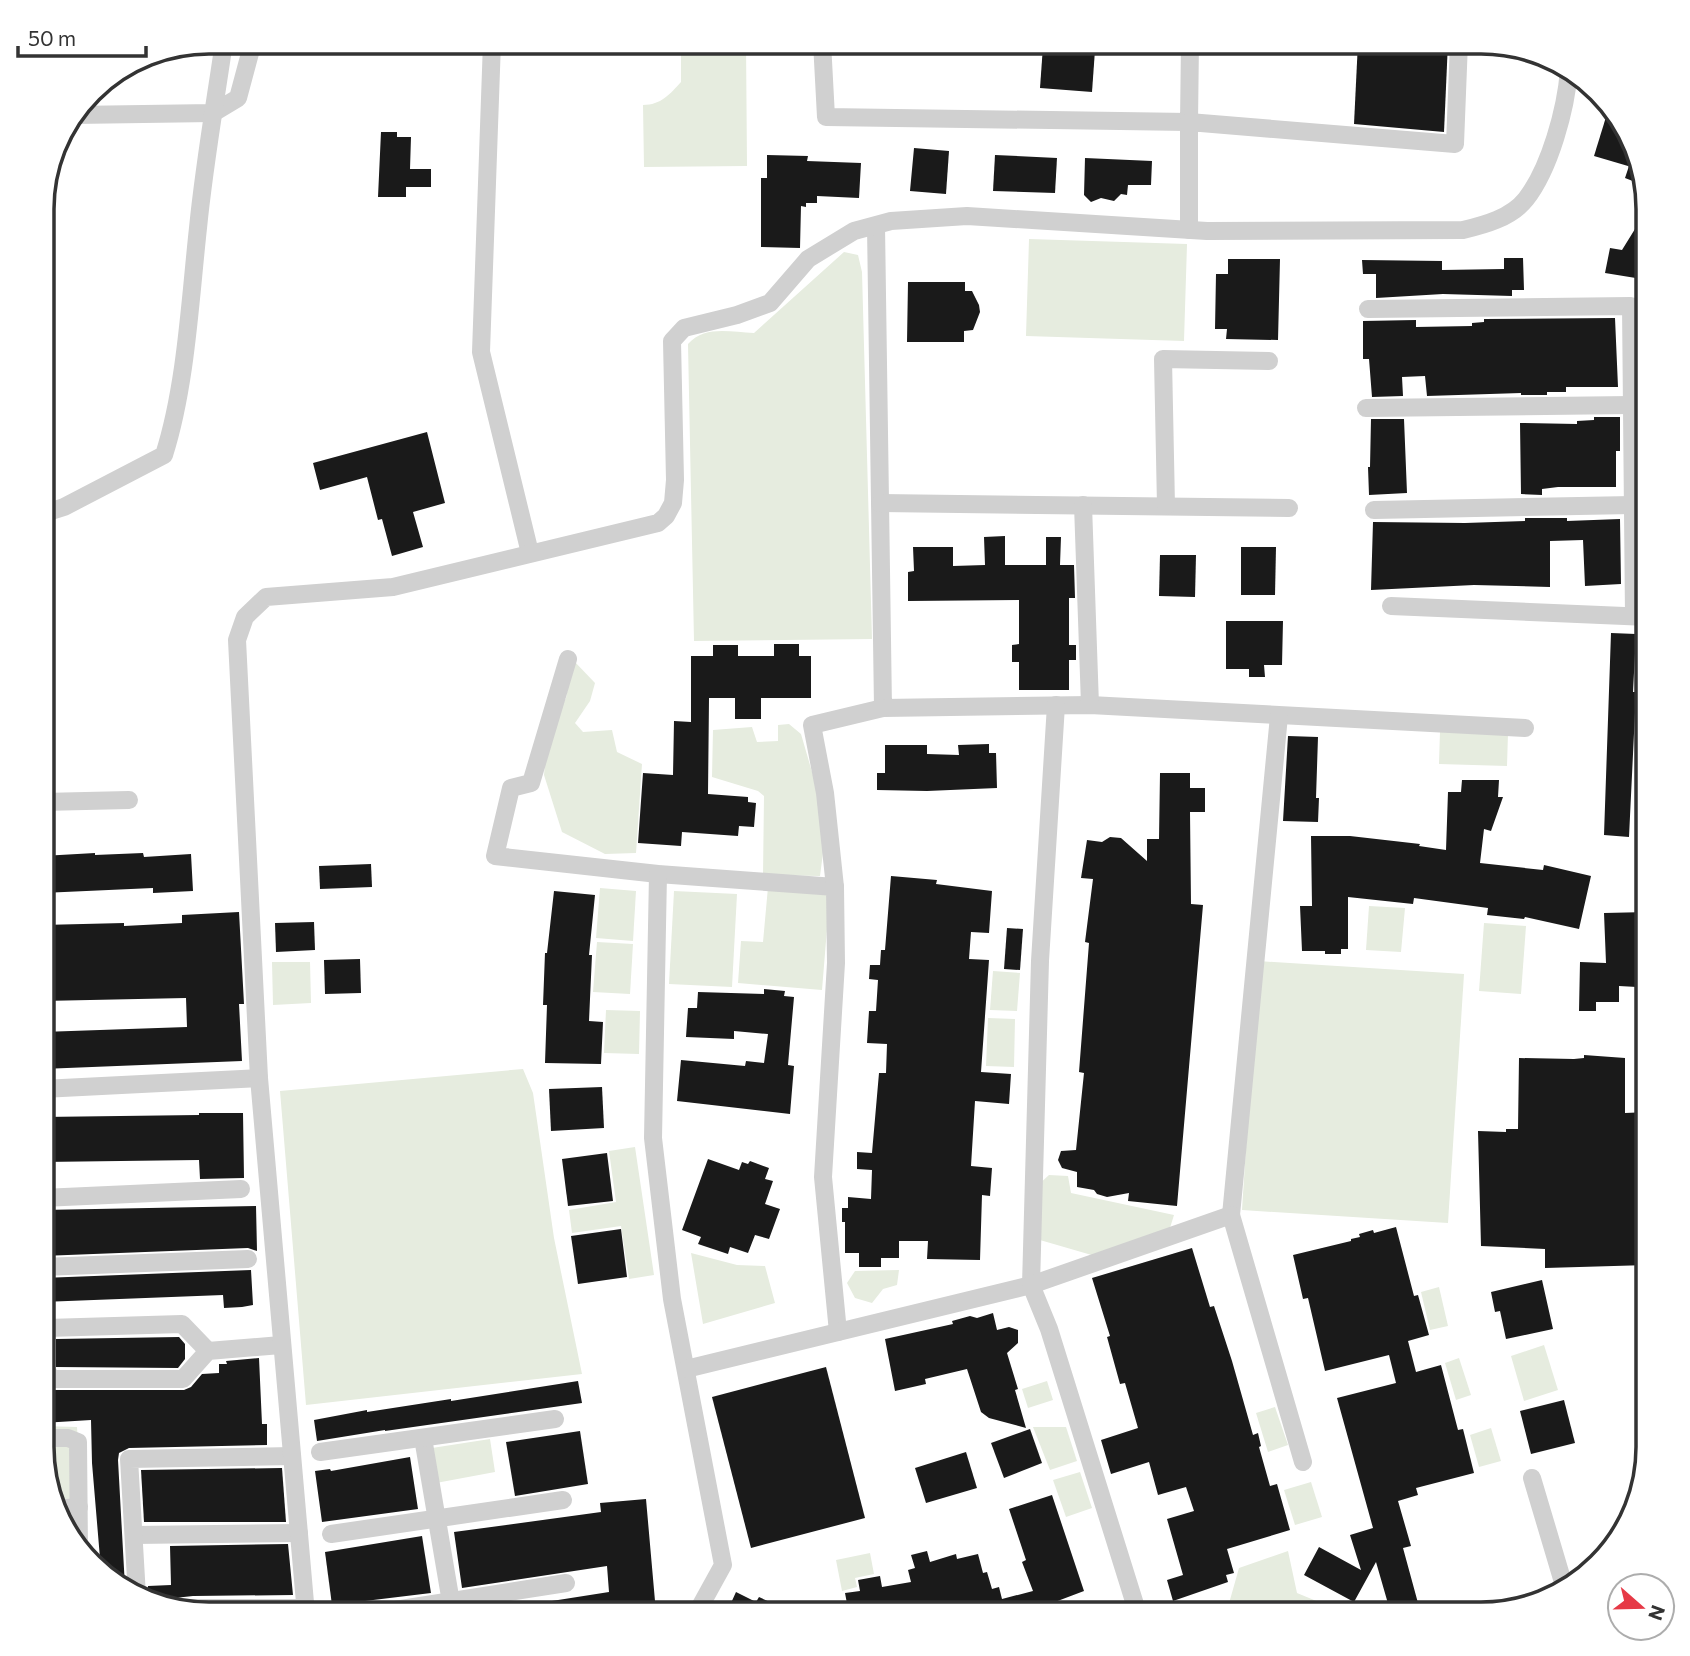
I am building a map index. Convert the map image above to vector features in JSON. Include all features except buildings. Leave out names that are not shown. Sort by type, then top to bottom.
[{"type":"street","points":[[55,511],[163,456],[172,429],[183,356],[202,184],[222,54]]},
{"type":"street","points":[[86,116],[214,113],[238,97],[250,54]]},
{"type":"street","points":[[492,54],[481,352],[530,553]]},
{"type":"street","points":[[823,54],[826,117],[1189,122],[1455,144],[1458,55]]},
{"type":"street","points":[[1189,230],[1190,55]]},
{"type":"street","points":[[304,1602],[259,1078],[237,640],[245,617],[265,597],[393,587],[658,523],[666,516],[673,503],[675,480],[672,341],[684,328],[737,315],[770,303],[808,259],[853,231],[891,222],[967,216],[1189,230],[1463,230],[1493,222],[1525,201],[1543,170],[1556,135],[1568,81]]},
{"type":"street","points":[[876,226],[883,708]]},
{"type":"street","points":[[1367,309],[1631,306],[1636,328]]},
{"type":"street","points":[[1166,506],[1163,359],[1269,361]]},
{"type":"street","points":[[1636,376],[1632,405],[1636,420]]},
{"type":"street","points":[[1366,408],[1632,405]]},
{"type":"street","points":[[880,503],[1289,508]]},
{"type":"street","points":[[1083,505],[1090,705]]},
{"type":"street","points":[[1374,510],[1636,514]]},
{"type":"street","points":[[1391,606],[1636,616]]},
{"type":"street","points":[[568,659],[531,783],[511,788],[495,856],[659,874],[835,887]]},
{"type":"street","points":[[1056,705],[1040,961],[1031,1285],[1049,1329],[1134,1602]]},
{"type":"street","points":[[838,1332],[823,1177],[836,962],[835,887],[825,793],[812,725],[883,708],[1090,705],[1525,728]]},
{"type":"street","points":[[1279,716],[1231,1215],[1303,1462]]},
{"type":"street","points":[[55,802],[129,800]]},
{"type":"street","points":[[659,874],[653,1138],[672,1299],[723,1565],[703,1602]]},
{"type":"street","points":[[54,1088],[259,1078]]},
{"type":"street","points":[[54,1197],[241,1189]]},
{"type":"street","points":[[686,1369],[1031,1285],[1231,1215]]},
{"type":"street","points":[[54,1266],[247,1259]]},
{"type":"street","points":[[54,1328],[182,1324],[208,1352]]},
{"type":"street","points":[[54,1380],[183,1379],[208,1352],[281,1345]]},
{"type":"street","points":[[320,1452],[555,1419]]},
{"type":"street","points":[[423,1437],[451,1602]]},
{"type":"street","points":[[54,1438],[68,1438],[79,1442],[66,1507]]},
{"type":"street","points":[[137,1583],[129,1459],[292,1456]]},
{"type":"street","points":[[1532,1478],[1562,1579]]},
{"type":"street","points":[[331,1534],[563,1500]]},
{"type":"street","points":[[135,1535],[299,1533]]},
{"type":"street","points":[[479,1602],[566,1583]]},
{"type":"shaded area","points":[[681,54],[746,54],[747,166],[644,167],[643,105],[660,101],[681,82]]},
{"type":"shaded area","points":[[1029,239],[1187,244],[1184,341],[1026,336]]},
{"type":"shaded area","points":[[844,252],[858,255],[862,272],[872,639],[694,641],[688,344],[710,332],[754,333]]},
{"type":"shaded area","points":[[573,660],[595,683],[590,701],[575,723],[583,732],[612,730],[617,752],[642,764],[636,853],[605,854],[562,832],[544,775],[548,732],[566,698]]},
{"type":"shaded area","points":[[789,724],[801,734],[821,803],[824,845],[820,876],[763,875],[764,796],[758,791],[712,777],[713,730],[752,727],[757,742],[778,741],[778,725]]},
{"type":"shaded area","points":[[1440,731],[1508,733],[1507,766],[1439,764]]},
{"type":"shaded area","points":[[768,887],[830,892],[822,990],[738,983],[741,941],[763,942]]},
{"type":"shaded area","points":[[600,888],[636,891],[633,941],[596,938]]},
{"type":"shaded area","points":[[674,891],[737,894],[732,987],[669,984]]},
{"type":"shaded area","points":[[1369,906],[1405,908],[1401,952],[1366,950]]},
{"type":"shaded area","points":[[1484,923],[1526,926],[1521,994],[1479,991]]},
{"type":"shaded area","points":[[597,942],[633,944],[630,994],[593,992]]},
{"type":"shaded area","points":[[1258,961],[1464,974],[1448,1223],[1242,1210]]},
{"type":"shaded area","points":[[272,962],[310,962],[311,1003],[273,1005]]},
{"type":"shaded area","points":[[993,971],[1020,973],[1017,1011],[990,1010]]},
{"type":"shaded area","points":[[606,1010],[640,1011],[639,1054],[604,1053]]},
{"type":"shaded area","points":[[988,1018],[1015,1019],[1014,1067],[986,1066]]},
{"type":"shaded area","points":[[523,1069],[533,1093],[554,1238],[582,1374],[306,1405],[280,1091]]},
{"type":"shaded area","points":[[635,1147],[654,1275],[629,1279],[621,1226],[572,1233],[569,1210],[616,1202],[609,1151]]},
{"type":"shaded area","points":[[1049,1175],[1068,1176],[1071,1193],[1174,1215],[1169,1231],[1095,1256],[1033,1238],[1036,1187]]},
{"type":"shaded area","points":[[691,1253],[737,1265],[765,1266],[775,1303],[703,1324]]},
{"type":"shaded area","points":[[899,1270],[897,1285],[883,1289],[872,1303],[855,1298],[847,1283],[855,1271]]},
{"type":"shaded area","points":[[1439,1287],[1448,1326],[1430,1330],[1421,1292]]},
{"type":"shaded area","points":[[1544,1345],[1558,1390],[1524,1401],[1511,1356]]},
{"type":"shaded area","points":[[1459,1358],[1471,1395],[1456,1400],[1445,1363]]},
{"type":"shaded area","points":[[1047,1381],[1053,1400],[1028,1408],[1022,1389]]},
{"type":"shaded area","points":[[1275,1407],[1288,1445],[1268,1452],[1256,1413]]},
{"type":"shaded area","points":[[54,1426],[77,1427],[85,1539],[62,1497],[54,1447]]},
{"type":"shaded area","points":[[1033,1427],[1066,1427],[1077,1461],[1050,1470]]},
{"type":"shaded area","points":[[1491,1428],[1501,1461],[1479,1467],[1470,1435]]},
{"type":"shaded area","points":[[490,1439],[495,1472],[436,1483],[432,1448]]},
{"type":"shaded area","points":[[1080,1472],[1092,1508],[1066,1517],[1053,1480]]},
{"type":"shaded area","points":[[1311,1482],[1322,1517],[1295,1525],[1284,1490]]},
{"type":"shaded area","points":[[1288,1551],[1297,1593],[1319,1602],[1229,1602],[1239,1568]]},
{"type":"shaded area","points":[[870,1553],[874,1574],[855,1578],[857,1587],[842,1591],[836,1560]]}]
